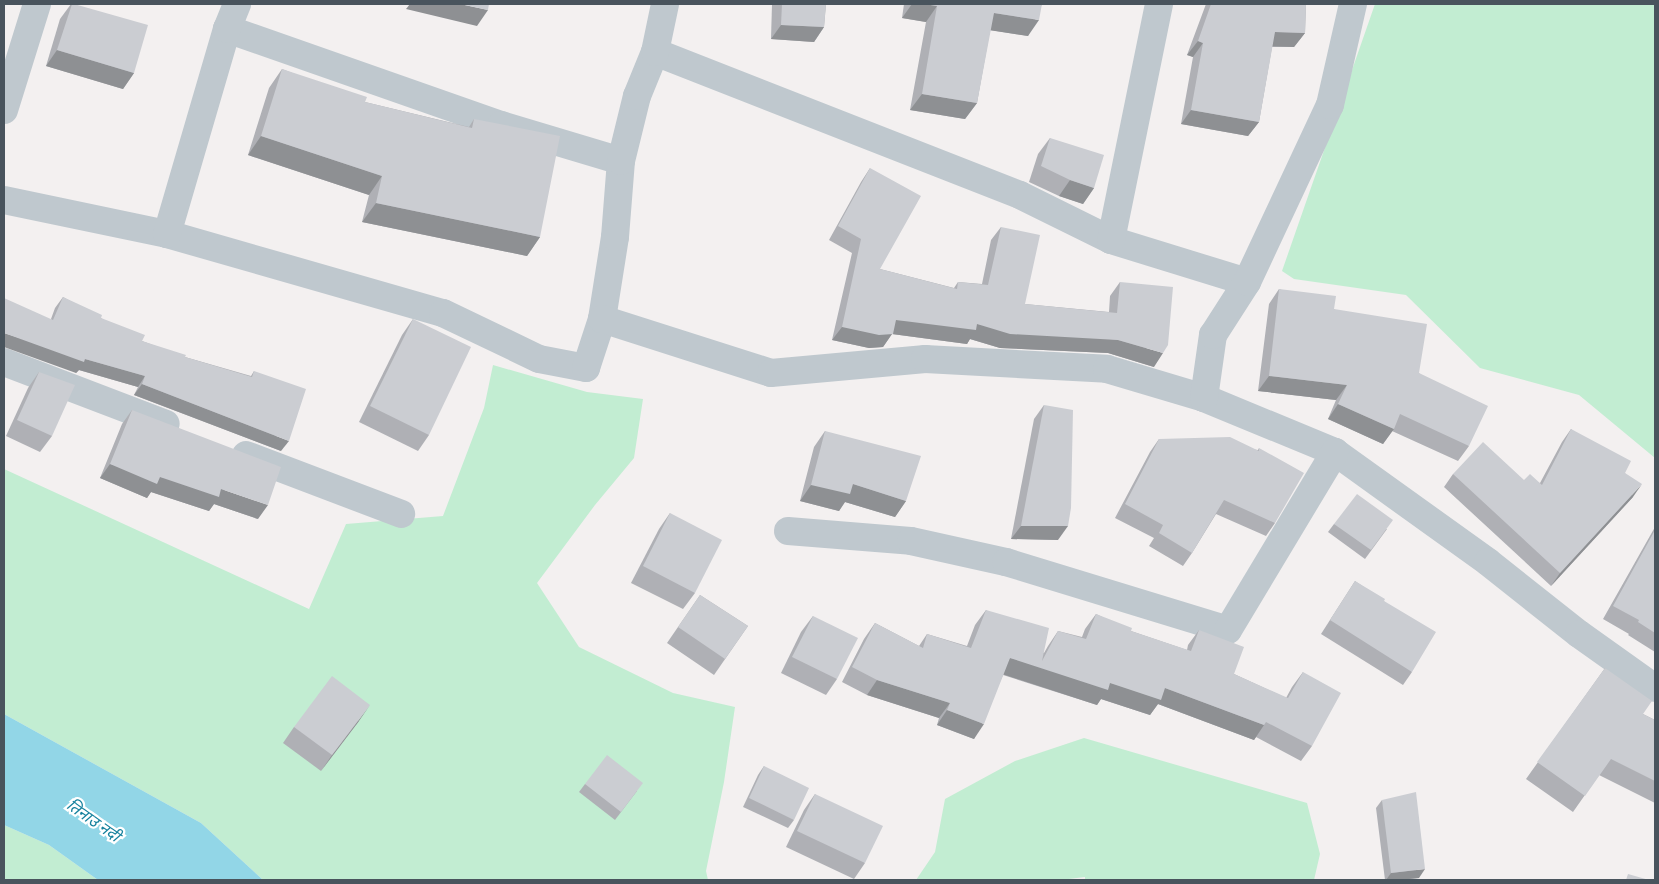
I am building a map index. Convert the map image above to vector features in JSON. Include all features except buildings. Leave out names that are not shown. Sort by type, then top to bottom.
[{"type":"street","points":[[4,110],[37,4]]},
{"type":"street","points":[[167,234],[227,29],[237,4]]},
{"type":"street","points":[[4,200],[167,234],[443,313],[539,359],[586,368],[602,319],[615,238],[621,161],[637,96],[656,52],[665,4]]},
{"type":"street","points":[[1111,240],[1159,4]]},
{"type":"street","points":[[1204,398],[1212,334],[1247,282],[1330,105],[1353,4]]},
{"type":"street","points":[[227,29],[501,126],[621,161]]},
{"type":"street","points":[[656,52],[1020,195],[1111,240],[1247,282]]},
{"type":"street","points":[[602,319],[771,373],[925,359],[1098,368],[1204,398],[1335,452],[1488,562],[1579,634],[1655,688]]},
{"type":"street","points":[[4,362],[189,433]]},
{"type":"street","points":[[226,447],[401,514]]},
{"type":"street","points":[[788,531],[911,541],[1006,562],[1228,630],[1335,452]]},
{"type":"green space","points":[[1375,4],[1655,4],[1655,458],[1579,395],[1480,368],[1406,295],[1294,279],[1282,271]]},
{"type":"green space","points":[[493,365],[587,392],[643,399],[634,458],[595,505],[537,583],[579,647],[673,693],[735,707],[724,782],[706,871],[708,880],[263,880],[201,823],[4,714],[4,469],[309,609],[346,524],[443,516],[484,408]]},
{"type":"green space","points":[[1084,738],[1307,803],[1320,854],[1314,880],[1085,880],[1085,877],[1061,880],[916,880],[935,852],[945,799],[1015,761]]},
{"type":"green space","points":[[4,825],[49,845],[98,880],[4,880]]},
{"type":"water","name":"तिनाउ नदी","points":[[4,714],[201,823],[263,880],[98,880],[49,845],[4,825]]}]
